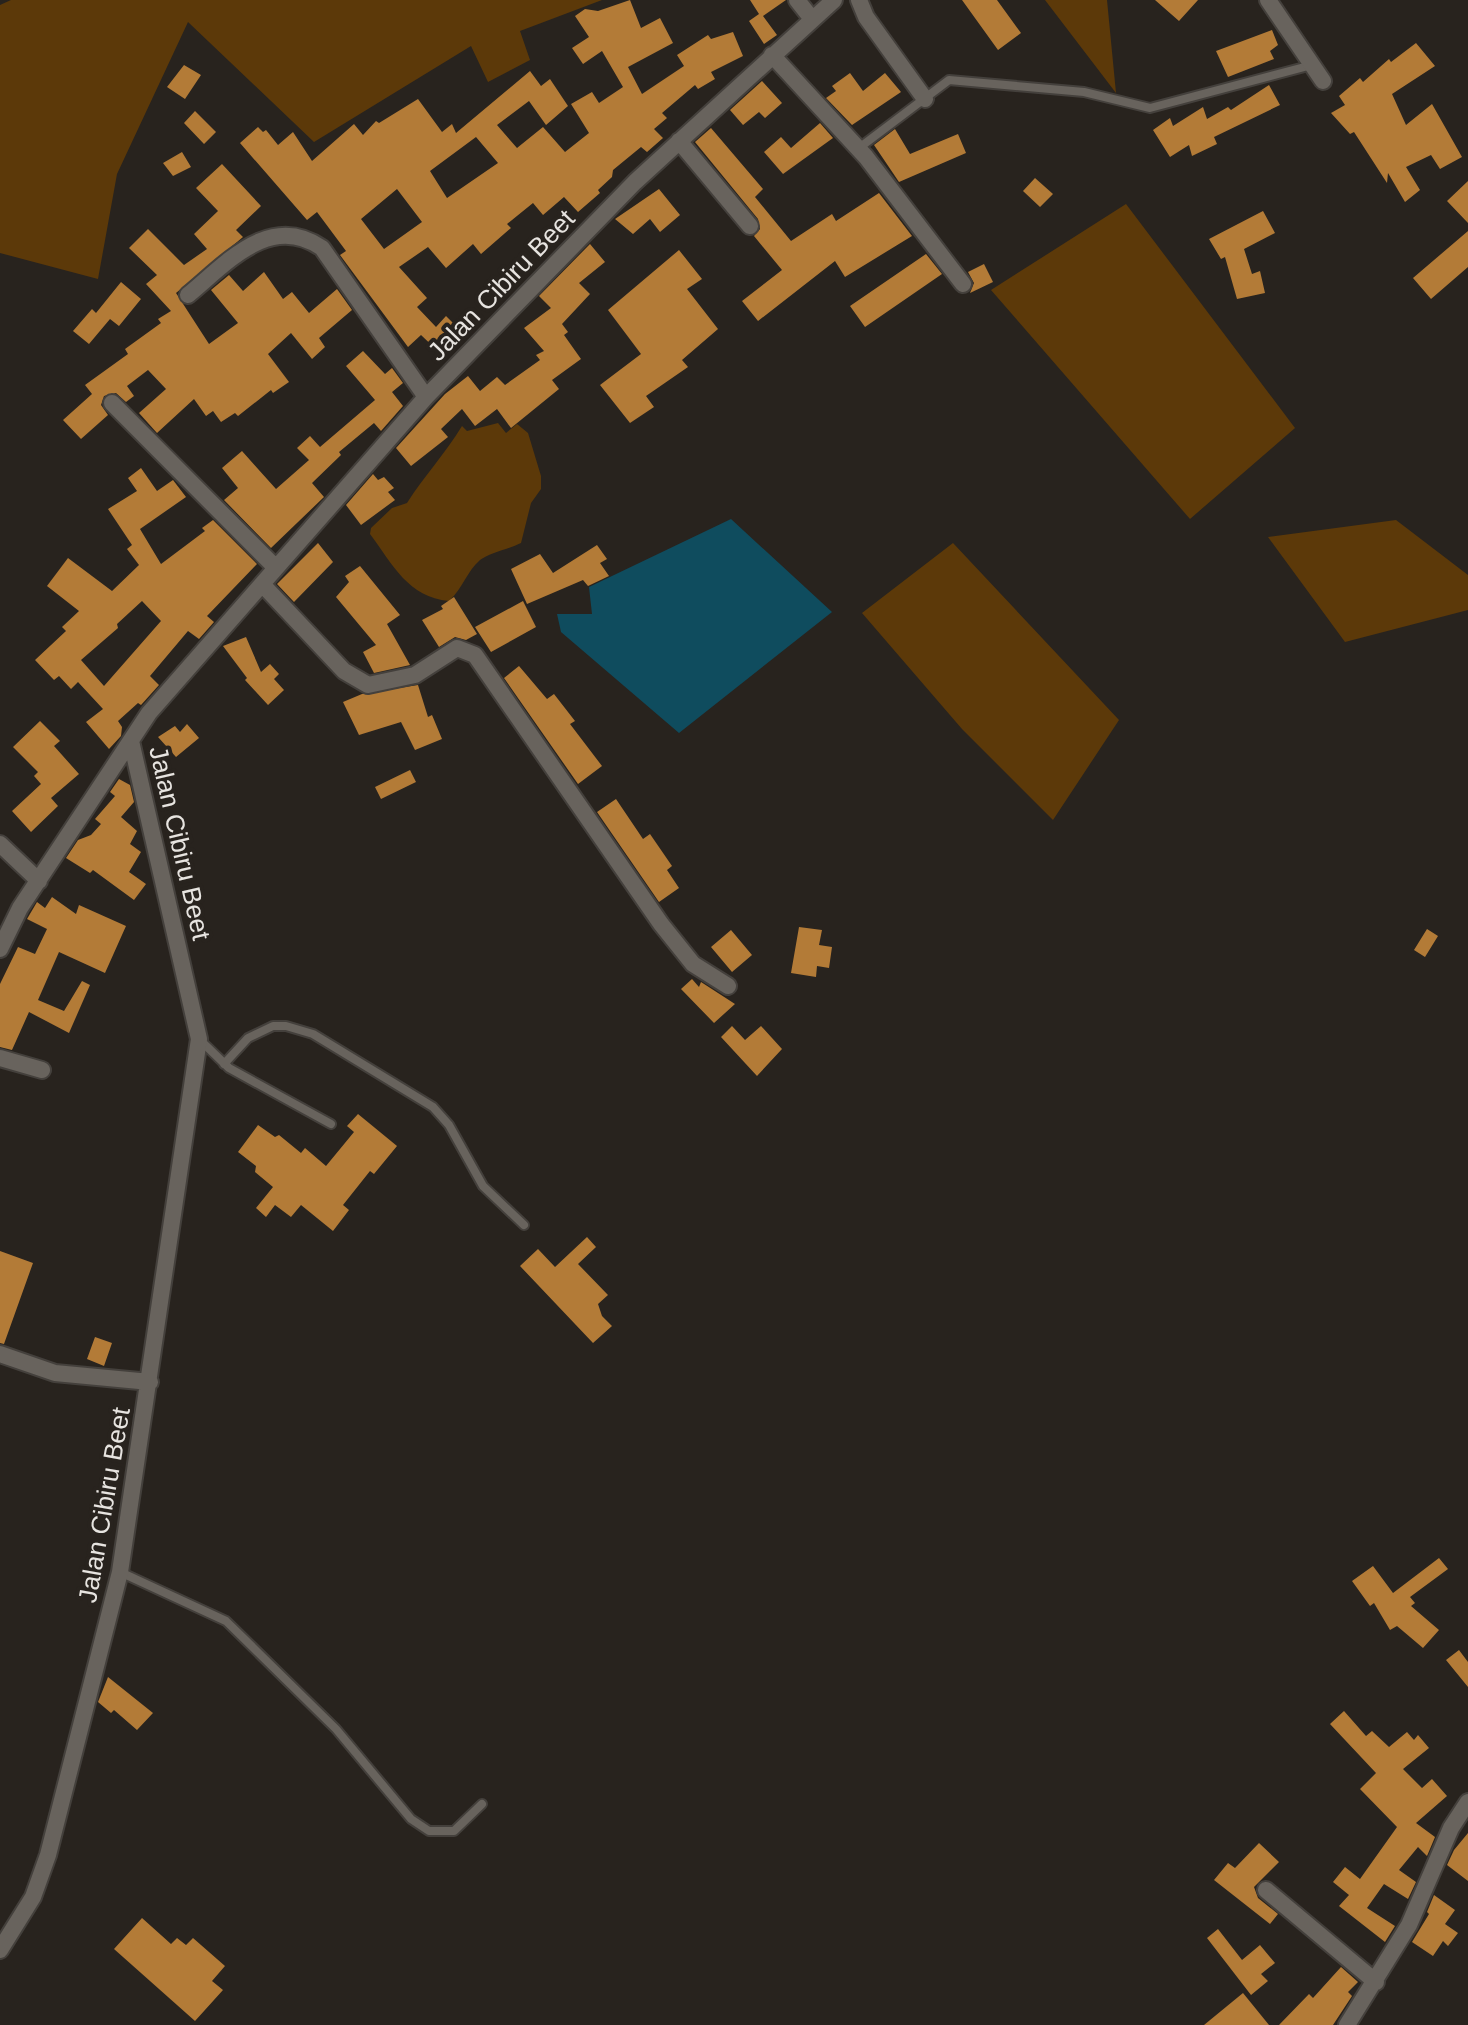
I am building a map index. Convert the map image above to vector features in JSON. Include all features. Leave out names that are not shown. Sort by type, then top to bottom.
[{"type":"street","points":[[797,0],[812,19]]},
{"type":"street","name":"Jalan Cibiru Beet","points":[[0,1950],[33,1897],[48,1855],[120,1572],[199,1039],[131,741],[149,713],[426,397],[679,141],[834,0]]},
{"type":"street","points":[[859,0],[866,17],[925,99]]},
{"type":"street","points":[[1268,0],[1323,81]]},
{"type":"street","points":[[772,55],[858,149],[963,284]]},
{"type":"street","points":[[679,141],[750,226]]},
{"type":"street","points":[[188,295],[251,242],[302,237],[311,240],[322,248],[426,397]]},
{"type":"street","points":[[112,403],[276,568]]},
{"type":"street","points":[[262,584],[344,671],[368,685],[415,675],[457,648],[475,655],[661,924],[693,964],[728,986]]},
{"type":"street","points":[[0,949],[20,908],[131,741]]},
{"type":"street","points":[[0,844],[39,881]]},
{"type":"street","points":[[0,1058],[42,1070]]},
{"type":"street","points":[[0,1354],[55,1373],[150,1382]]},
{"type":"street","points":[[1347,2025],[1409,1925],[1451,1828],[1468,1802]]},
{"type":"street","points":[[1266,1890],[1376,1982]]},
{"type":"lane","points":[[858,149],[949,80],[1084,92],[1150,108],[1312,65]]},
{"type":"lane","points":[[224,1064],[248,1038],[273,1026],[299,1028],[313,1034],[433,1107],[449,1125],[483,1186],[524,1225]]},
{"type":"lane","points":[[199,1039],[224,1064],[331,1124]]},
{"type":"lane","points":[[120,1572],[226,1621],[336,1729],[411,1819],[429,1831],[454,1831],[482,1804]]},
{"type":"shaded area","points":[[11,0],[602,0],[520,31],[530,60],[488,82],[471,46],[314,142],[188,22],[117,174],[98,279],[0,253],[0,5]]},
{"type":"shaded area","points":[[1045,0],[1107,0],[1116,93]]},
{"type":"shaded area","points":[[1126,204],[1295,428],[1190,519],[991,290]]},
{"type":"shaded area","points":[[498,423],[506,433],[517,424],[528,433],[541,476],[541,489],[531,503],[521,543],[480,560],[449,601],[435,598],[403,578],[370,534],[371,528],[392,508],[407,503],[462,426],[467,431]]},
{"type":"shaded area","points":[[1396,520],[1468,575],[1468,610],[1345,642],[1268,537]]},
{"type":"shaded area","points":[[953,543],[1119,720],[1053,820],[962,729],[862,613]]},
{"type":"water","points":[[731,519],[832,612],[679,733],[561,632],[557,614],[592,614],[589,587]]},
{"type":"building","points":[[630,0],[641,28],[660,18],[673,43],[628,67],[642,94],[684,66],[677,55],[708,35],[711,39],[733,32],[743,56],[711,72],[715,79],[698,89],[695,85],[662,113],[667,118],[654,129],[663,138],[647,152],[641,147],[613,170],[612,177],[598,190],[600,193],[578,212],[564,197],[543,215],[533,203],[507,224],[511,228],[481,254],[473,244],[446,268],[428,247],[399,267],[427,298],[417,307],[436,327],[446,316],[464,334],[443,356],[421,335],[408,347],[340,255],[346,251],[317,212],[307,220],[240,143],[258,127],[263,132],[266,130],[278,145],[293,132],[312,161],[354,124],[363,135],[376,121],[379,123],[418,99],[442,132],[452,124],[456,133],[530,71],[541,86],[550,79],[568,106],[546,125],[529,101],[497,125],[517,148],[543,127],[565,152],[589,133],[571,104],[592,92],[599,103],[623,87],[602,51],[583,64],[572,48],[589,37],[575,16],[585,9],[598,11]],"holes":[[[476,137],[498,163],[447,198],[430,171]],[[397,189],[422,222],[384,249],[361,219]]]},
{"type":"building","points":[[750,0],[786,0],[763,16],[777,35],[764,44],[749,21],[759,14]]},
{"type":"building","points":[[962,0],[997,0],[1021,33],[998,50]]},
{"type":"building","points":[[1155,0],[1198,0],[1179,21]]},
{"type":"building","points":[[1272,30],[1278,45],[1270,51],[1274,59],[1228,77],[1216,51]]},
{"type":"building","points":[[1416,43],[1435,66],[1392,94],[1406,125],[1432,104],[1462,157],[1440,169],[1431,155],[1406,167],[1420,190],[1405,202],[1388,173],[1387,183],[1354,132],[1350,134],[1331,113],[1345,105],[1339,96],[1360,78],[1363,82],[1389,59],[1391,62]]},
{"type":"building","points":[[184,65],[201,75],[185,99],[167,87]]},
{"type":"building","points":[[850,73],[863,91],[885,73],[901,92],[852,125],[826,98],[836,91],[832,86]]},
{"type":"building","points":[[762,81],[782,103],[765,118],[759,112],[743,125],[730,110]]},
{"type":"building","points":[[1269,85],[1280,105],[1214,137],[1217,144],[1192,156],[1189,145],[1170,157],[1153,130],[1170,118],[1173,126],[1203,107],[1207,119],[1228,107],[1231,110]]},
{"type":"building","points":[[195,111],[216,132],[204,144],[184,123]]},
{"type":"building","points":[[820,123],[833,138],[783,174],[764,152],[781,137],[791,148]]},
{"type":"building","points":[[711,128],[763,189],[755,197],[791,241],[832,214],[836,221],[879,193],[912,236],[845,277],[835,261],[758,321],[742,301],[782,270],[754,236],[760,229],[758,219],[695,142]]},
{"type":"building","points":[[895,129],[910,154],[958,134],[966,153],[899,182],[874,145]]},
{"type":"building","points":[[182,152],[191,167],[173,176],[163,163]]},
{"type":"building","points":[[222,164],[261,206],[236,230],[243,237],[176,293],[209,344],[238,323],[211,290],[229,275],[243,291],[264,272],[283,299],[292,292],[309,313],[337,289],[352,310],[319,338],[325,347],[312,359],[291,333],[268,354],[289,382],[273,393],[271,390],[238,416],[235,413],[221,422],[213,411],[206,416],[194,399],[157,433],[139,413],[166,389],[148,370],[127,386],[134,396],[126,402],[116,393],[104,396],[101,405],[108,415],[81,439],[63,420],[92,394],[85,385],[128,354],[125,349],[161,323],[158,319],[171,311],[146,284],[157,275],[129,248],[148,229],[184,265],[207,249],[194,234],[218,211],[196,188]]},
{"type":"building","points":[[1035,178],[1053,194],[1040,207],[1023,191]]},
{"type":"building","points":[[1468,181],[1468,223],[1447,201]]},
{"type":"building","points":[[659,189],[680,215],[660,232],[650,219],[633,234],[615,219]]},
{"type":"building","points":[[1263,211],[1275,233],[1244,249],[1252,274],[1260,271],[1265,293],[1237,299],[1225,257],[1221,259],[1209,239]]},
{"type":"building","points":[[1468,231],[1468,267],[1431,299],[1413,278]]},
{"type":"building","points":[[590,244],[605,262],[579,283],[590,294],[562,324],[568,332],[564,335],[581,359],[552,380],[559,389],[511,428],[497,409],[475,426],[462,409],[441,429],[448,437],[411,466],[396,448],[445,394],[468,376],[480,391],[497,377],[505,385],[540,360],[536,355],[544,351],[524,328],[551,308],[539,296]]},
{"type":"building","points":[[679,250],[702,279],[687,289],[718,329],[682,360],[688,367],[646,396],[654,407],[630,423],[600,385],[641,354],[608,310]]},
{"type":"building","points":[[926,254],[942,274],[865,327],[850,306]]},
{"type":"building","points":[[984,264],[993,282],[970,293],[974,283],[968,272]]},
{"type":"building","points":[[121,282],[141,299],[119,326],[110,319],[89,344],[73,331],[92,309],[96,313]]},
{"type":"building","points":[[363,351],[385,374],[392,368],[403,383],[392,392],[403,406],[381,431],[374,423],[339,452],[341,455],[312,483],[324,497],[271,548],[224,500],[238,488],[222,468],[242,451],[276,489],[309,460],[297,448],[310,436],[320,447],[375,400],[346,366]]},
{"type":"building","points":[[141,468],[157,491],[173,480],[186,497],[140,529],[161,564],[205,531],[202,528],[213,520],[257,564],[207,616],[214,622],[199,639],[188,631],[150,676],[159,685],[141,705],[138,703],[118,721],[122,727],[121,736],[109,749],[86,722],[103,709],[78,682],[71,689],[59,676],[54,680],[35,660],[66,631],[62,627],[79,611],[47,586],[68,558],[112,591],[139,565],[127,549],[132,545],[108,509],[137,491],[128,478]],"holes":[[[142,601],[161,621],[104,686],[81,660],[118,628],[117,624]]]},
{"type":"building","points":[[373,474],[378,480],[384,477],[394,488],[388,492],[395,500],[361,525],[346,505]]},
{"type":"building","points":[[318,543],[333,562],[294,602],[277,584]]},
{"type":"building","points":[[597,545],[607,559],[600,563],[609,576],[588,586],[583,580],[527,604],[511,569],[540,554],[553,573]]},
{"type":"building","points":[[360,566],[400,615],[387,624],[410,665],[374,673],[363,652],[376,645],[336,597],[349,582],[345,576]]},
{"type":"building","points":[[454,597],[477,634],[466,640],[455,637],[439,647],[422,620],[443,609],[441,606]]},
{"type":"building","points":[[523,601],[536,627],[491,652],[475,627]]},
{"type":"building","points":[[246,637],[261,672],[270,664],[279,674],[274,679],[284,690],[268,705],[245,680],[247,678],[223,646]]},
{"type":"building","points":[[519,666],[547,699],[554,694],[575,721],[570,724],[602,766],[578,784],[504,678]]},
{"type":"building","points":[[418,685],[428,717],[432,715],[442,739],[415,750],[401,722],[359,735],[343,702],[362,694]]},
{"type":"building","points":[[40,721],[60,741],[54,746],[79,774],[51,798],[58,806],[31,832],[12,811],[41,784],[34,776],[38,772],[13,747]]},
{"type":"building","points":[[187,724],[199,738],[176,757],[158,737],[175,726],[180,732]]},
{"type":"building","points":[[410,770],[416,782],[381,799],[375,787]]},
{"type":"building","points":[[119,779],[130,785],[134,802],[121,817],[137,831],[130,844],[141,852],[129,872],[146,884],[134,900],[93,870],[90,873],[66,858],[78,840],[91,835],[101,824],[95,819],[115,796],[110,792]]},
{"type":"building","points":[[616,799],[643,839],[650,834],[672,866],[667,870],[679,888],[659,902],[597,812]]},
{"type":"building","points":[[52,897],[76,914],[79,905],[126,926],[105,973],[59,952],[38,1000],[64,1011],[82,981],[90,985],[69,1033],[29,1012],[12,1050],[0,1047],[0,984],[18,947],[35,954],[47,929],[27,919],[37,902],[45,908]]},
{"type":"building","points":[[799,927],[822,930],[819,945],[832,947],[829,968],[817,966],[816,977],[791,973]]},
{"type":"building","points":[[1427,929],[1438,936],[1425,957],[1414,950]]},
{"type":"building","points":[[731,930],[752,955],[732,972],[711,947]]},
{"type":"building","points":[[692,979],[699,987],[701,982],[735,1004],[714,1023],[681,989]]},
{"type":"building","points":[[732,1026],[745,1040],[761,1026],[782,1049],[757,1076],[721,1037]]},
{"type":"building","points":[[358,1114],[397,1146],[374,1174],[370,1171],[343,1205],[349,1210],[333,1231],[301,1205],[291,1217],[275,1205],[266,1217],[256,1208],[273,1187],[255,1172],[256,1166],[238,1152],[258,1125],[275,1137],[279,1135],[301,1153],[305,1148],[326,1166],[354,1132],[347,1126]]},
{"type":"building","points":[[587,1237],[596,1247],[578,1264],[608,1295],[598,1304],[602,1316],[612,1326],[593,1343],[520,1266],[538,1249],[555,1267]]},
{"type":"building","points":[[0,1251],[33,1263],[4,1344],[0,1343]]},
{"type":"building","points":[[95,1337],[112,1343],[104,1366],[87,1359]]},
{"type":"building","points":[[1439,1558],[1448,1569],[1410,1597],[1415,1603],[1411,1606],[1439,1630],[1423,1648],[1397,1626],[1390,1630],[1374,1603],[1370,1606],[1352,1581],[1373,1566],[1393,1593]]},
{"type":"building","points":[[1459,1650],[1468,1662],[1468,1687],[1446,1660]]},
{"type":"building","points":[[108,1677],[153,1713],[137,1730],[114,1710],[111,1713],[98,1702]]},
{"type":"building","points":[[1344,1711],[1366,1736],[1372,1731],[1389,1747],[1407,1732],[1414,1740],[1418,1735],[1429,1748],[1403,1769],[1422,1788],[1432,1779],[1447,1796],[1416,1823],[1435,1837],[1427,1856],[1418,1847],[1399,1870],[1416,1882],[1408,1899],[1384,1884],[1367,1908],[1395,1926],[1385,1942],[1339,1906],[1349,1895],[1333,1882],[1345,1867],[1360,1879],[1397,1827],[1360,1789],[1376,1773],[1330,1724]]},
{"type":"building","points":[[1468,1833],[1468,1881],[1447,1865]]},
{"type":"building","points":[[1259,1843],[1279,1862],[1254,1887],[1258,1898],[1278,1914],[1270,1924],[1214,1880],[1228,1863],[1235,1868]]},
{"type":"building","points":[[1434,1895],[1455,1910],[1445,1924],[1458,1933],[1448,1946],[1443,1941],[1433,1956],[1412,1942],[1429,1914],[1427,1912]]},
{"type":"building","points":[[142,1918],[171,1944],[177,1938],[186,1945],[193,1938],[225,1966],[212,1981],[223,1990],[195,2021],[114,1949]]},
{"type":"building","points":[[1218,1929],[1242,1960],[1260,1945],[1275,1963],[1261,1974],[1268,1981],[1251,1995],[1207,1938]]},
{"type":"building","points":[[1341,1967],[1358,1982],[1348,1992],[1352,1996],[1333,2025],[1279,2025],[1309,1994],[1313,1998]]},
{"type":"building","points":[[1243,1993],[1269,2025],[1204,2025]]}]
